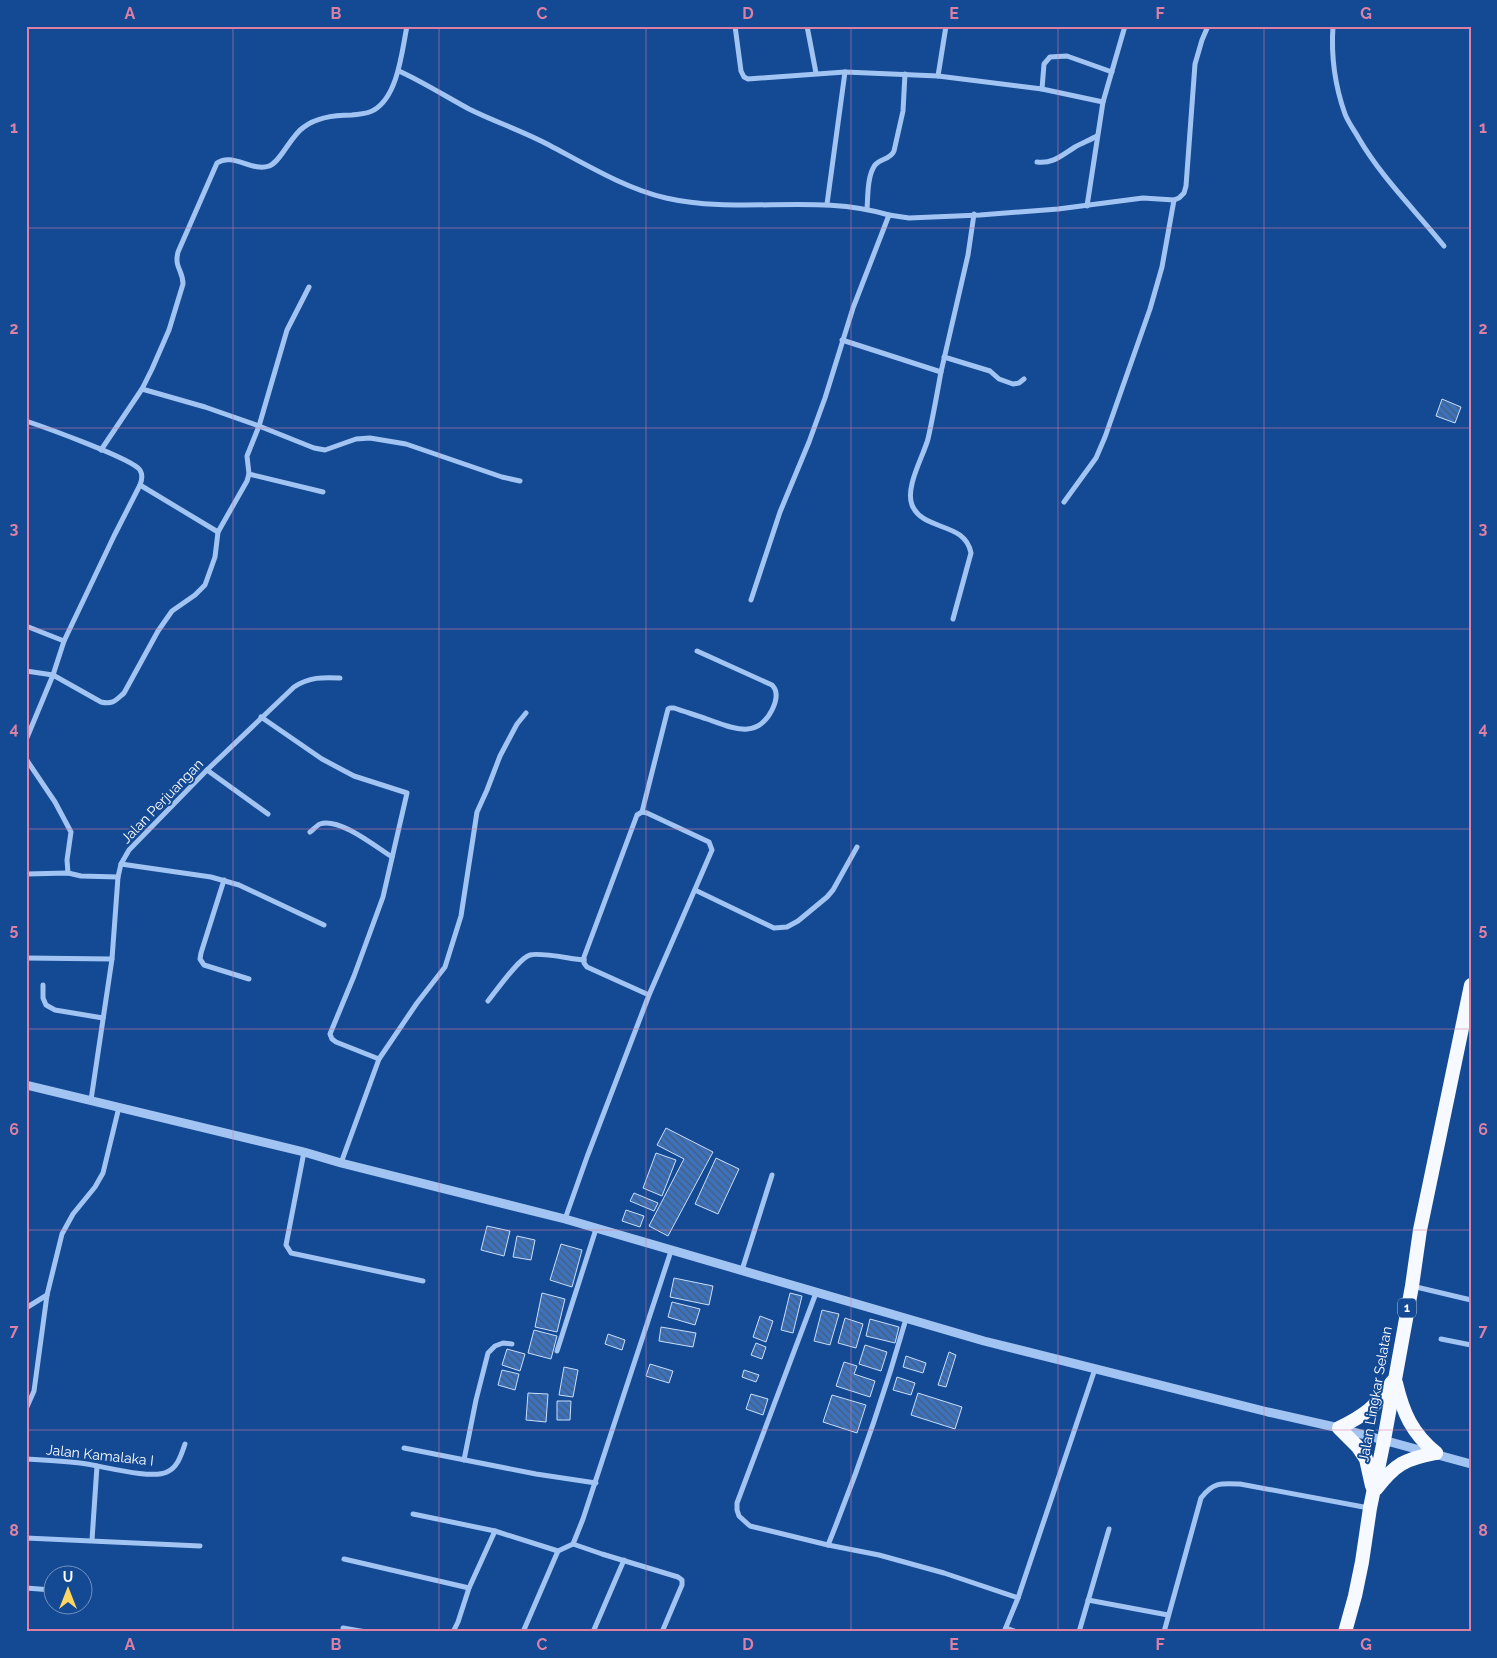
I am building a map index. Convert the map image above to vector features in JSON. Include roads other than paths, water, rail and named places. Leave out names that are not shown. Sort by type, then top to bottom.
[{"type":"highway","name":"Jalan Lingkar Selatan","points":[[1345,1632],[1361,1570],[1370,1508],[1412,1286],[1420,1230],[1471,985]]},
{"type":"highway","points":[[1374,1491],[1366,1459],[1358,1447],[1339,1428],[1372,1409],[1394,1378]]},
{"type":"highway","points":[[1394,1378],[1401,1407],[1408,1421],[1422,1442],[1436,1453]]},
{"type":"highway","points":[[1374,1491],[1388,1473],[1400,1464],[1414,1458],[1436,1453]]},
{"type":"street","points":[[101,450],[142,389],[169,330],[183,284],[183,277],[177,266],[178,252],[217,163],[222,160],[228,160],[264,167],[271,166],[276,162],[295,134],[305,126],[333,116],[362,114],[373,111],[381,106],[390,92],[399,71],[407,26]]},
{"type":"street","points":[[735,26],[741,71],[744,77],[748,79],[845,72],[938,76],[1042,89],[1103,102]]},
{"type":"street","points":[[807,26],[816,74]]},
{"type":"street","points":[[938,76],[946,26]]},
{"type":"street","points":[[1087,206],[1103,102],[1125,26]]},
{"type":"street","points":[[399,71],[424,82],[470,109],[537,139],[632,187],[664,198],[705,205],[827,204],[909,218],[1087,206],[1143,198],[1174,200],[1179,198],[1184,193],[1186,186],[1195,64],[1208,26]]},
{"type":"street","points":[[1334,26],[1333,58],[1345,115],[1366,151],[1444,246]]},
{"type":"street","points":[[1042,89],[1044,64],[1050,57],[1067,56],[1112,72]]},
{"type":"street","points":[[827,204],[845,72]]},
{"type":"street","points":[[867,210],[871,176],[874,167],[892,156],[894,151],[903,111],[905,74]]},
{"type":"street","points":[[1037,162],[1044,163],[1057,160],[1076,146],[1097,136]]},
{"type":"street","points":[[1064,502],[1096,458],[1105,438],[1150,309],[1162,266],[1174,200]]},
{"type":"street","points":[[952,619],[971,553],[969,545],[962,536],[924,518],[912,505],[910,496],[927,440],[968,255],[974,214]]},
{"type":"street","points":[[751,600],[780,512],[825,398],[842,340],[888,215]]},
{"type":"street","points":[[26,671],[53,675],[101,702],[109,704],[124,693],[158,631],[172,612],[205,585],[215,557],[218,532],[248,481],[248,456],[260,426],[287,330],[309,287]]},
{"type":"street","points":[[842,340],[941,372]]},
{"type":"street","points":[[944,358],[990,371],[999,379],[1013,384],[1019,383],[1024,379]]},
{"type":"street","points":[[142,389],[205,407],[260,426],[314,448],[325,450],[337,447],[346,441],[356,438],[370,438],[406,444],[502,477],[520,481]]},
{"type":"street","points":[[26,421],[101,450],[134,466],[140,470],[142,477],[140,485],[64,641],[53,675],[26,740]]},
{"type":"street","points":[[249,474],[324,492]]},
{"type":"street","points":[[140,485],[218,532]]},
{"type":"street","points":[[26,626],[64,641]]},
{"type":"street","points":[[649,995],[584,966],[584,960],[637,815],[642,812],[668,709],[674,708],[735,730],[748,730],[768,718],[775,705],[775,688],[772,685],[696,651]]},
{"type":"street","name":"Jalan Perjuangan","points":[[91,1100],[112,960],[118,878],[129,850],[207,770],[294,687],[302,681],[317,677],[340,678]]},
{"type":"street","points":[[341,1163],[379,1059],[417,1003],[445,967],[461,916],[477,812],[500,756],[517,724],[526,713]]},
{"type":"street","points":[[262,717],[322,759],[354,776],[407,793],[383,897],[330,1034],[336,1042],[379,1059]]},
{"type":"street","points":[[26,759],[55,802],[71,832],[67,860],[68,873]]},
{"type":"street","points":[[207,770],[268,814]]},
{"type":"street","points":[[565,1219],[649,995],[712,850],[709,842],[642,812]]},
{"type":"street","points":[[310,832],[320,824],[332,824],[346,828],[392,857]]},
{"type":"street","points":[[695,890],[774,928],[787,927],[827,897],[833,890],[857,847]]},
{"type":"street","points":[[122,864],[224,880],[239,885],[324,925]]},
{"type":"street","points":[[26,874],[68,873],[118,878]]},
{"type":"street","points":[[224,880],[200,953],[200,959],[204,965],[250,979]]},
{"type":"street","points":[[488,1001],[521,960],[529,955],[537,954],[584,960]]},
{"type":"street","points":[[26,958],[112,960]]},
{"type":"street","points":[[43,985],[46,1005],[55,1010],[103,1018]]},
{"type":"street","points":[[26,1085],[119,1106],[565,1219],[984,1341],[1339,1428],[1471,1464]]},
{"type":"street","points":[[26,1408],[34,1391],[47,1295],[62,1234],[73,1214],[95,1188],[103,1173],[119,1106]]},
{"type":"street","points":[[304,1152],[286,1245],[291,1254],[423,1281]]},
{"type":"street","points":[[742,1270],[772,1175]]},
{"type":"street","points":[[557,1350],[596,1228]]},
{"type":"street","points":[[573,1544],[596,1482],[671,1251]]},
{"type":"street","points":[[1412,1286],[1471,1300]]},
{"type":"street","points":[[816,1293],[737,1503],[737,1510],[743,1520],[750,1526],[879,1555],[944,1573],[1018,1598]]},
{"type":"street","points":[[26,1308],[47,1295]]},
{"type":"street","points":[[828,1545],[878,1410],[906,1319]]},
{"type":"street","points":[[1441,1339],[1471,1345]]},
{"type":"street","points":[[464,1460],[488,1353],[494,1346],[504,1343],[512,1344]]},
{"type":"street","points":[[1017,1632],[1005,1630],[1018,1598],[1095,1369]]},
{"type":"street","name":"Jalan Kamalaka I","points":[[26,1459],[81,1463],[139,1473],[165,1473],[175,1467],[185,1444]]},
{"type":"street","points":[[404,1448],[536,1474],[596,1482]]},
{"type":"street","points":[[92,1540],[97,1466]]},
{"type":"street","points":[[1164,1632],[1201,1498],[1213,1486],[1222,1483],[1240,1484],[1370,1508]]},
{"type":"street","points":[[413,1514],[494,1531],[558,1551]]},
{"type":"street","points":[[1079,1632],[1109,1529]]},
{"type":"street","points":[[453,1632],[469,1588],[494,1531]]},
{"type":"street","points":[[26,1538],[200,1546]]},
{"type":"street","points":[[523,1632],[558,1551],[573,1544],[678,1577],[682,1580],[682,1585],[662,1632]]},
{"type":"street","points":[[344,1559],[469,1588]]},
{"type":"street","points":[[593,1632],[624,1560]]},
{"type":"street","points":[[26,1588],[42,1589]]},
{"type":"street","points":[[1088,1600],[1168,1615]]},
{"type":"street","points":[[343,1628],[366,1632]]}]
